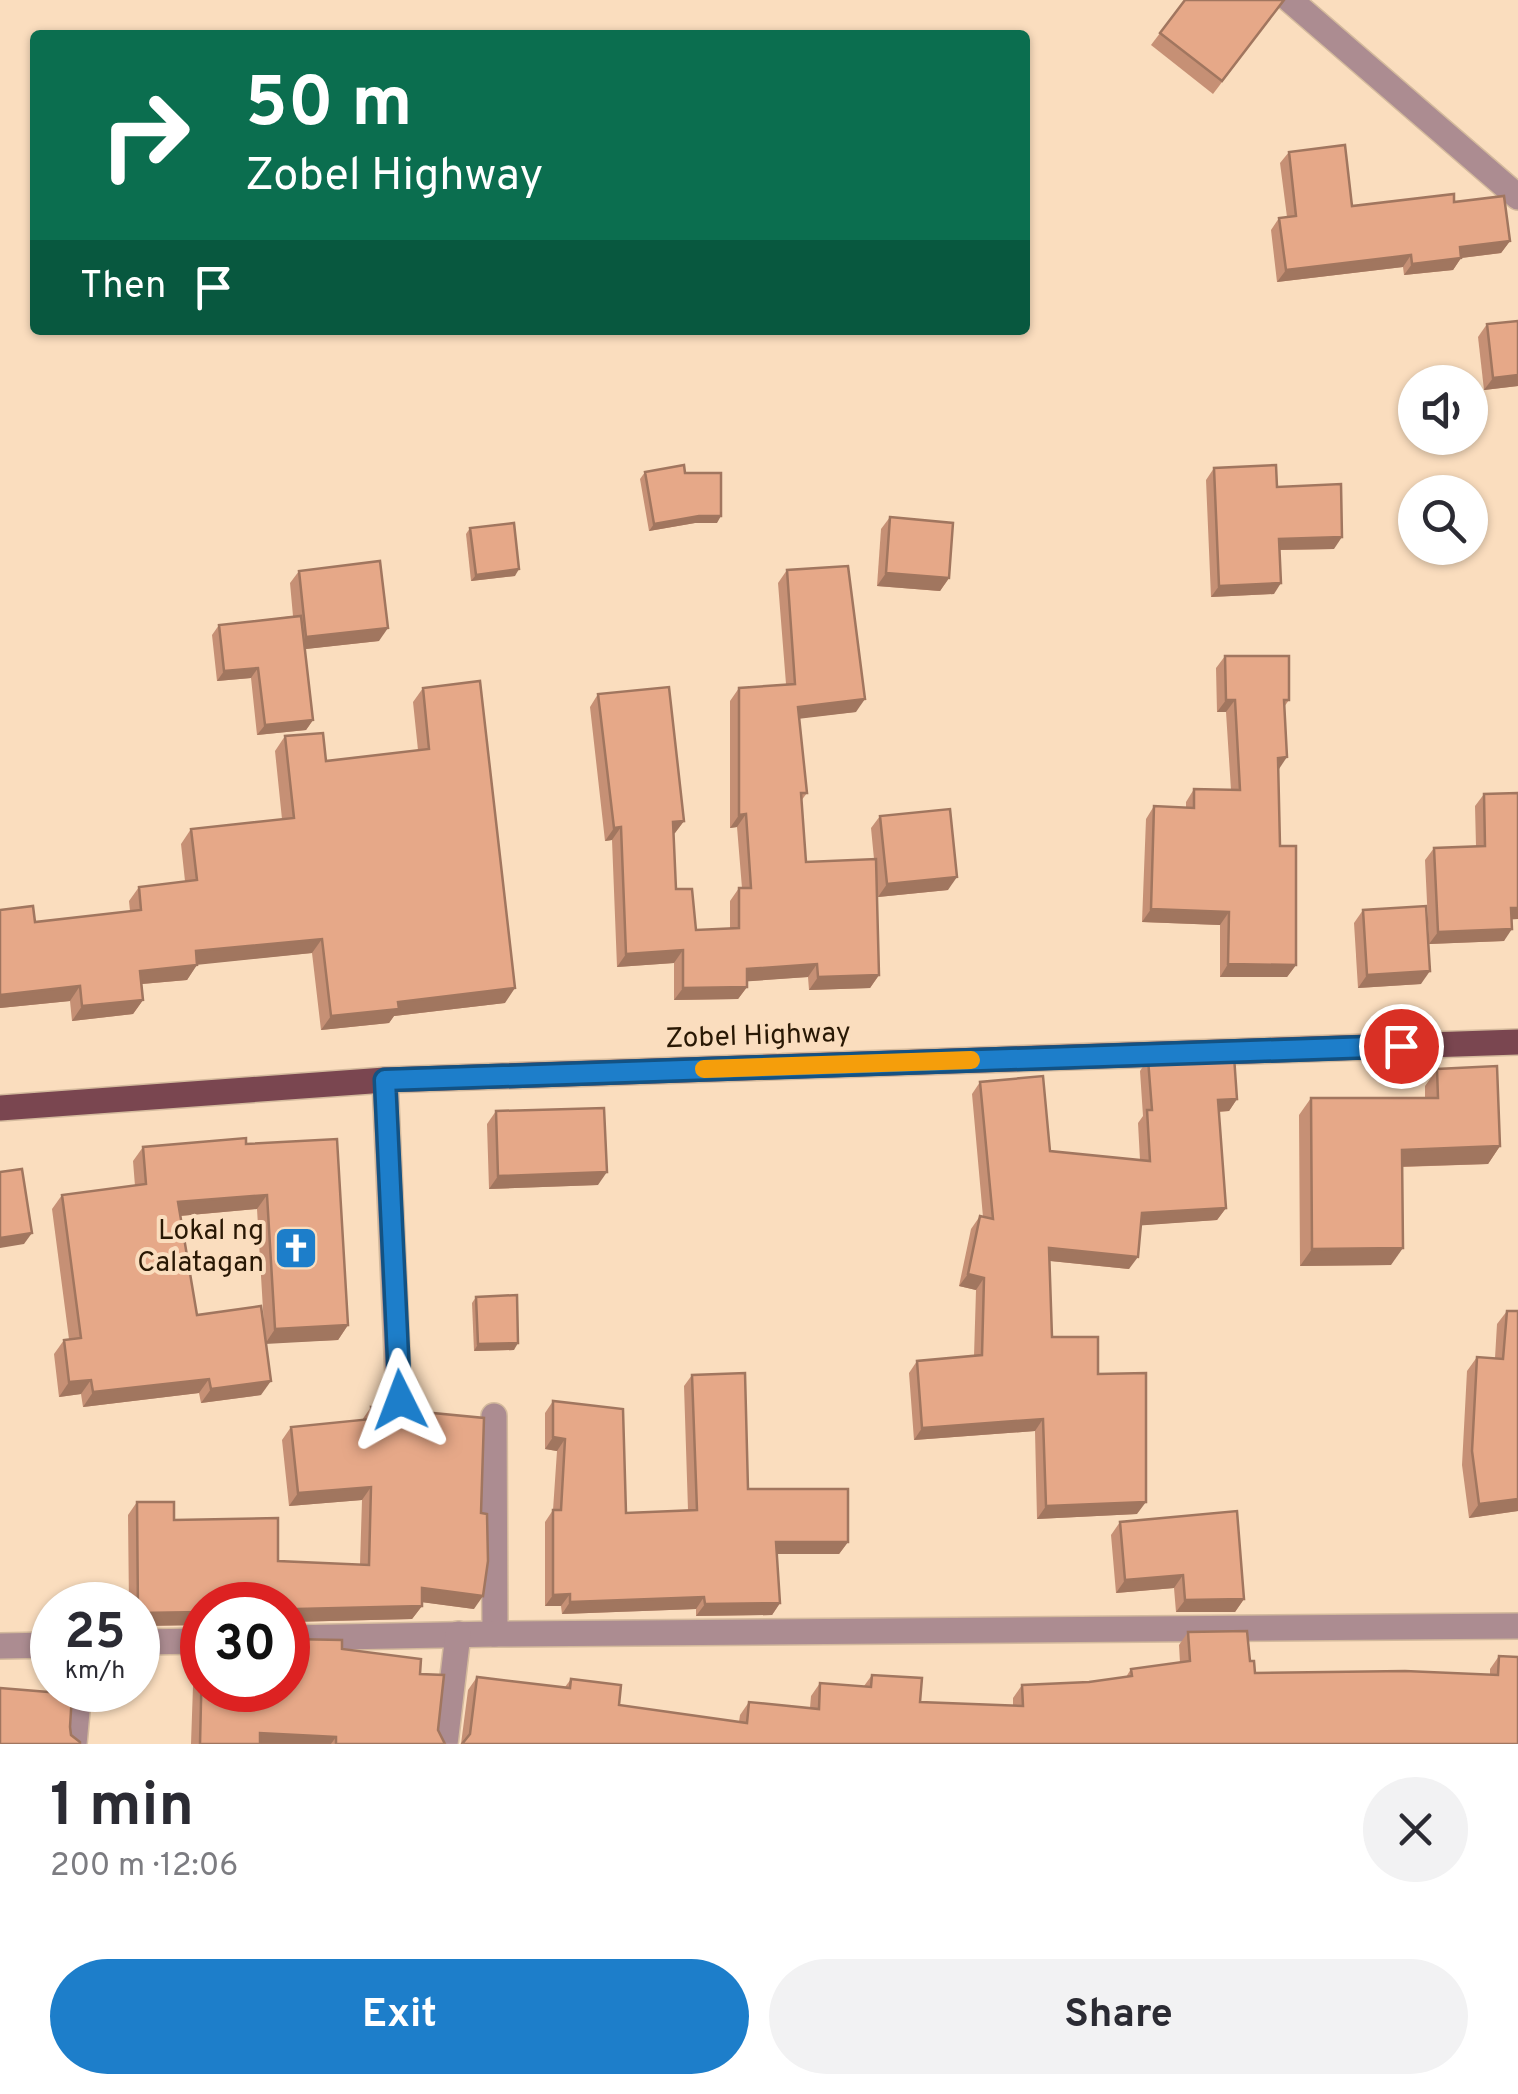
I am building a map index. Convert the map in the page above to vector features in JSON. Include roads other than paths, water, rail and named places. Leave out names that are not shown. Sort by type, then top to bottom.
[{"type":"main road","name":"Zobel Highway","points":[[0,1108],[385,1080],[1518,1042]]},
{"type":"street","points":[[1290,0],[1518,197]]},
{"type":"street","points":[[385,1080],[400,1400]]},
{"type":"street","points":[[494,1416],[495,1634]]},
{"type":"street","points":[[310,1637],[1518,1626]]},
{"type":"street","points":[[445,1744],[458,1634]]},
{"type":"street","points":[[0,1646],[30,1645]]},
{"type":"street","points":[[74,1744],[78,1712]]},
{"type":"place","name":"Lokal ng Calatagan","points":[[296,1248]]}]
